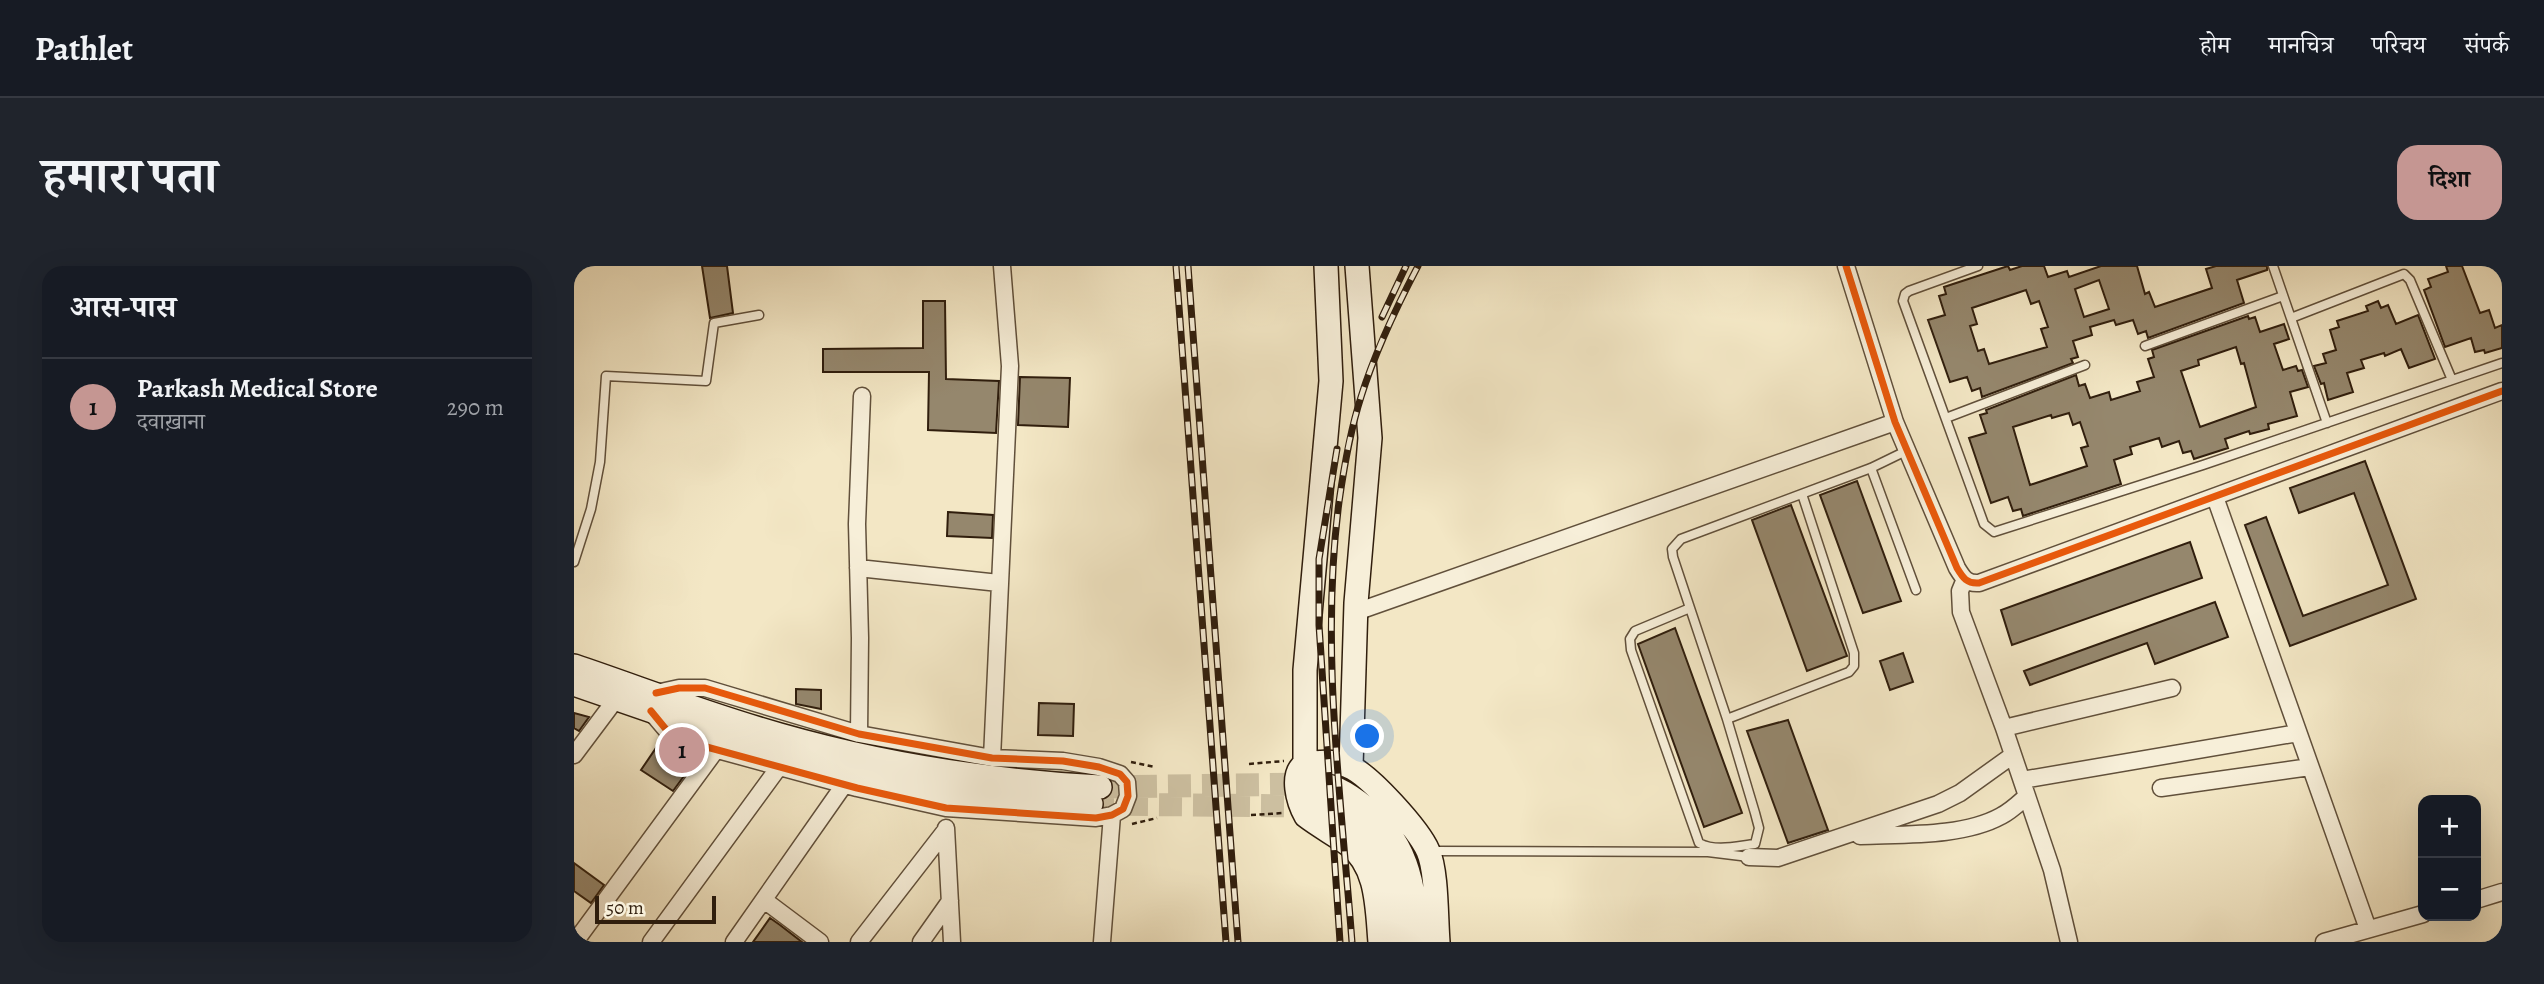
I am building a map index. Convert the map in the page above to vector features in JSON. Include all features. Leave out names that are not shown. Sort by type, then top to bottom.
[{"type":"street","points":[[992,758],[1010,366],[1002,266]]},
{"type":"street","points":[[1326,266],[1331,381],[1305,670],[1298,785],[1317,805],[1328,807],[1368,836],[1381,854],[1394,889],[1400,942]]},
{"type":"street","points":[[1351,767],[1356,612],[1370,438],[1357,266]]},
{"type":"street","points":[[1850,267],[1906,451],[1957,568],[1972,584],[2502,391]]},
{"type":"street","points":[[859,734],[857,524],[862,396]]},
{"type":"street","points":[[1356,612],[1895,422]]},
{"type":"street","points":[[2215,497],[2368,929]]},
{"type":"street","points":[[858,568],[999,583]]},
{"type":"street","points":[[1965,579],[1960,592],[1961,612],[2052,870],[2069,942]]},
{"type":"street","points":[[574,666],[653,702],[779,735],[953,774],[1051,785],[1095,795]]},
{"type":"street","points":[[574,684],[616,699],[653,702],[679,688],[705,688],[859,734],[992,758],[1063,761],[1120,774],[1127,782],[1128,796],[1123,809],[1112,815],[1096,818],[946,808],[844,785],[675,737],[653,702]]},
{"type":"street","points":[[2004,728],[2172,688]]},
{"type":"street","points":[[574,755],[616,699]]},
{"type":"street","points":[[2022,780],[2298,733]]},
{"type":"street","points":[[575,942],[716,750]]},
{"type":"street","points":[[1749,857],[1778,858],[1938,804],[1959,793],[2013,755]]},
{"type":"street","points":[[1298,785],[1340,764],[1351,767],[1391,801],[1428,851],[1438,942]]},
{"type":"street","points":[[651,942],[779,767]]},
{"type":"street","points":[[1298,785],[1300,767],[1296,778],[1306,816],[1349,845],[1361,858],[1373,881],[1380,942]]},
{"type":"street","points":[[2161,788],[2311,767]]},
{"type":"street","points":[[1298,785],[1324,784],[1349,796],[1378,820],[1397,842],[1412,884],[1419,942]]},
{"type":"street","points":[[734,942],[844,785]]},
{"type":"street","points":[[1838,836],[1937,833],[2000,817],[2027,796]]},
{"type":"street","points":[[946,808],[952,942]]},
{"type":"street","points":[[1102,942],[1112,815]]},
{"type":"street","points":[[859,942],[946,831]]},
{"type":"street","points":[[2481,898],[2502,892]]},
{"type":"street","points":[[764,900],[820,942]]},
{"type":"street","points":[[921,942],[950,901]]},
{"type":"street","points":[[2324,942],[2418,915]]},
{"type":"lane","points":[[1978,266],[1909,291],[1904,297],[1984,524],[1994,532],[2502,363]]},
{"type":"lane","points":[[2273,266],[2327,423]]},
{"type":"lane","points":[[2291,318],[2404,274],[2410,281],[2452,380]]},
{"type":"lane","points":[[2145,346],[2283,296]]},
{"type":"lane","points":[[574,562],[591,509],[600,462],[606,376],[706,381],[714,323],[759,315]]},
{"type":"lane","points":[[1946,418],[2085,365]]},
{"type":"lane","points":[[1690,608],[1635,631],[1629,645],[1699,843],[1724,848],[1755,844],[1759,828],[1672,549],[1676,542],[1871,468],[1906,451]]},
{"type":"lane","points":[[1871,468],[1916,590]]},
{"type":"lane","points":[[1727,719],[1849,672],[1854,666],[1854,653],[1802,494]]},
{"type":"lane","points":[[1428,851],[1708,852],[1749,857]]},
{"type":"path","points":[[1125,762],[1155,766]]},
{"type":"path","points":[[1249,764],[1298,785]]},
{"type":"path","points":[[1251,815],[1298,785]]},
{"type":"path","points":[[1127,825],[1157,818]]},
{"type":"building","points":[[702,266],[727,266],[733,313],[710,318]]},
{"type":"building","points":[[2008,266],[2010,270],[2022,266],[2044,266],[2048,277],[2067,271],[2069,277],[2101,266],[2137,266],[2145,294],[2149,292],[2155,307],[2212,288],[2206,269],[2216,266],[2267,266],[2267,270],[2237,280],[2244,303],[2148,338],[2146,331],[2138,334],[2133,320],[2116,325],[2114,320],[2090,327],[2092,335],[2073,341],[2078,357],[2071,359],[2073,363],[1982,397],[1980,388],[1972,391],[1967,377],[1950,382],[1928,320],[1945,315],[1939,296],[1946,294],[1944,287]],"holes":[[[2099,280],[2109,309],[2084,317],[2075,289]],[[2026,290],[2031,304],[2039,301],[2048,327],[2041,329],[2047,347],[1989,364],[1984,349],[1978,351],[1970,326],[1977,324],[1972,308]]]},
{"type":"building","points":[[2446,266],[2462,266],[2480,313],[2489,310],[2495,328],[2502,325],[2502,348],[2485,353],[2484,350],[2475,352],[2471,338],[2445,347],[2424,290],[2431,287],[2428,279],[2448,272]]},
{"type":"building","points":[[923,301],[945,301],[946,379],[999,381],[996,433],[928,430],[929,372],[823,372],[823,349],[923,348]]},
{"type":"building","points":[[2378,301],[2381,308],[2388,305],[2396,324],[2418,315],[2435,359],[2409,368],[2401,349],[2385,356],[2384,353],[2361,360],[2364,368],[2347,373],[2353,392],[2328,400],[2324,383],[2321,384],[2314,366],[2326,363],[2323,354],[2336,350],[2330,330],[2339,327],[2337,321],[2368,311],[2366,306]]},
{"type":"building","points":[[2248,316],[2249,319],[2255,317],[2260,332],[2284,324],[2289,339],[2274,344],[2283,370],[2296,366],[2298,371],[2302,370],[2308,387],[2290,392],[2297,416],[2268,424],[2269,429],[2250,434],[2249,431],[2225,439],[2228,448],[2194,459],[2191,451],[2183,453],[2179,441],[2162,447],[2159,438],[2130,447],[2132,454],[2114,460],[2121,484],[2023,516],[2021,509],[2013,511],[2008,497],[1991,503],[1969,438],[1986,433],[1980,415],[1987,413],[1986,410],[2076,375],[2079,386],[2085,384],[2090,398],[2109,392],[2111,400],[2140,391],[2137,382],[2154,377],[2148,359],[2154,357],[2152,350]],"holes":[[[2236,347],[2241,364],[2244,363],[2256,407],[2200,427],[2181,371],[2199,365],[2198,360]],[[2069,413],[2073,425],[2080,422],[2088,446],[2081,448],[2087,466],[2030,485],[2013,427],[2051,415],[2052,418]]]},
{"type":"building","points":[[1020,377],[1070,378],[1068,427],[1018,425]]},
{"type":"building","points":[[2365,461],[2416,599],[2290,646],[2245,525],[2266,517],[2303,616],[2388,585],[2354,493],[2299,513],[2290,488]]},
{"type":"building","points":[[1857,481],[1901,601],[1863,613],[1820,495]]},
{"type":"building","points":[[1791,505],[1847,656],[1807,671],[1752,520]]},
{"type":"building","points":[[948,512],[993,515],[992,538],[947,536]]},
{"type":"building","points":[[2190,542],[2202,578],[2012,645],[2001,610]]},
{"type":"building","points":[[2215,602],[2228,637],[2155,664],[2147,643],[2030,685],[2024,671]]},
{"type":"building","points":[[1675,628],[1742,813],[1704,827],[1638,644]]},
{"type":"building","points":[[1903,653],[1913,682],[1890,690],[1880,661]]},
{"type":"building","points":[[796,689],[821,690],[821,709],[796,704]]},
{"type":"building","points":[[1039,703],[1074,704],[1073,736],[1038,735]]},
{"type":"building","points":[[574,713],[589,717],[579,731],[574,728]]},
{"type":"building","points":[[1788,720],[1828,830],[1788,843],[1747,731]]},
{"type":"building","points":[[660,742],[698,757],[673,791],[641,770]]},
{"type":"building","points":[[574,863],[604,885],[591,903],[574,891]]},
{"type":"building","points":[[770,918],[780,925],[802,942],[753,942]]},
{"type":"tunnel","points":[[1100,787],[1303,784]]},
{"type":"tunnel","points":[[1091,804],[1307,806]]},
{"type":"railway","points":[[1176,266],[1226,942]]},
{"type":"railway","points":[[1188,266],[1238,942]]},
{"type":"railway","points":[[1382,317],[1406,266]]},
{"type":"railway","points":[[1352,942],[1332,666],[1331,611],[1339,502],[1351,436],[1367,380],[1379,347],[1418,266]]},
{"type":"railway","points":[[1337,449],[1319,559],[1319,625],[1340,942]]},
{"type":"cycle path","points":[[1846,266],[1895,422],[1957,568],[1963,577],[1971,582],[1979,583],[2502,391]]},
{"type":"cycle path","points":[[651,711],[669,733],[681,740],[857,788],[946,808],[1096,818],[1112,815],[1123,809],[1128,796],[1127,782],[1120,774],[1099,767],[1063,761],[992,758],[859,734],[705,688],[679,688],[656,693]]},
{"type":"place","name":"Parkash Medical Store","points":[[682,750]]}]
